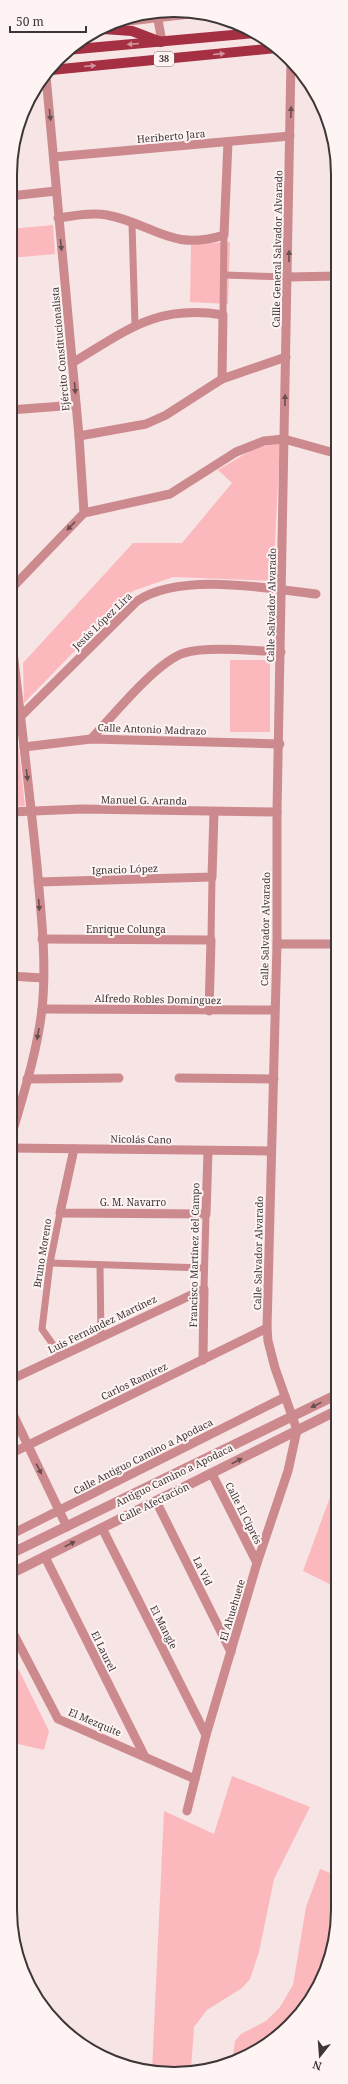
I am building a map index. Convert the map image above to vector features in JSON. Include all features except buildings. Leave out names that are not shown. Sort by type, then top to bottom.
[{"type":"main road","points":[[111,30],[132,31],[162,42]]},
{"type":"main road","name":"38","points":[[78,49],[245,34]]},
{"type":"main road","name":"38","points":[[57,69],[269,49]]},
{"type":"street","points":[[157,18],[162,42]]},
{"type":"street","name":"Callle General Salvador Alvarado","points":[[284,439],[291,69]]},
{"type":"street","name":"Ejército Constitucionalista","points":[[47,82],[79,436],[84,513]]},
{"type":"street","name":"Heriberto Jara","points":[[54,158],[290,136]]},
{"type":"street","points":[[222,379],[224,235],[228,142]]},
{"type":"street","points":[[17,195],[56,191]]},
{"type":"street","points":[[58,218],[100,214],[178,240],[203,240],[224,235]]},
{"type":"street","points":[[132,224],[135,325]]},
{"type":"street","points":[[224,275],[288,277],[331,276]]},
{"type":"street","points":[[72,363],[135,325],[169,313],[196,312],[223,315]]},
{"type":"street","points":[[79,436],[134,427],[154,421],[222,379],[286,357]]},
{"type":"street","points":[[17,409],[76,405]]},
{"type":"street","points":[[17,583],[84,513],[170,494],[236,452],[264,440],[284,439],[331,452]]},
{"type":"street","name":"Calle Salvador Alvarado","points":[[284,439],[280,744],[277,812],[277,944],[274,1010],[274,1079],[267,1328],[270,1350],[285,1397],[294,1415]]},
{"type":"street","name":"Jesús López Lira","points":[[21,716],[136,601],[152,592],[176,586],[194,585],[281,590],[316,594]]},
{"type":"street","points":[[91,739],[156,670],[174,657],[200,650],[281,652]]},
{"type":"street","points":[[17,683],[32,811],[42,939],[43,978],[42,1008],[35,1047],[17,1116]]},
{"type":"street","name":"Calle Antonio Madrazo","points":[[24,747],[91,739],[280,744]]},
{"type":"street","name":"Manuel G. Aranda","points":[[17,812],[82,809],[277,812]]},
{"type":"street","points":[[209,1011],[214,812]]},
{"type":"street","name":"Ignacio López","points":[[38,882],[212,877]]},
{"type":"street","name":"Enrique Colunga","points":[[42,939],[211,940]]},
{"type":"street","points":[[277,944],[331,944]]},
{"type":"street","points":[[17,976],[43,978]]},
{"type":"street","name":"Alfredo Robles Domínguez","points":[[42,1008],[209,1011],[274,1010]]},
{"type":"street","points":[[27,1079],[119,1078]]},
{"type":"street","points":[[179,1078],[274,1079]]},
{"type":"street","name":"Nicolás Cano","points":[[17,1148],[271,1151]]},
{"type":"street","name":"Bruno Moreno","points":[[61,1356],[42,1329],[50,1264],[74,1149]]},
{"type":"street","name":"Francisco Martínez del Campo","points":[[203,1360],[208,1150]]},
{"type":"street","name":"G. M. Navarro","points":[[60,1213],[206,1214]]},
{"type":"street","points":[[50,1264],[204,1268]]},
{"type":"street","points":[[100,1265],[101,1338]]},
{"type":"street","name":"Luis Fernández Martínez","points":[[17,1377],[204,1289]]},
{"type":"street","name":"Carlos Ramírez","points":[[17,1450],[267,1328]]},
{"type":"street","name":"Calle Antiguo Camino a Apodaca","points":[[17,1532],[285,1397]]},
{"type":"street","name":"Antiguo Camino a Apodaca","points":[[17,1551],[331,1397]]},
{"type":"street","points":[[298,1430],[331,1414]]},
{"type":"street","name":"El Ahuehuete","points":[[187,1812],[206,1735],[257,1563],[286,1478],[298,1430],[294,1415]]},
{"type":"street","points":[[17,1424],[67,1527]]},
{"type":"street","name":"Calle Afectación","points":[[17,1571],[298,1430]]},
{"type":"street","name":"Calle El Ciprés","points":[[212,1474],[257,1563]]},
{"type":"street","name":"La Vid","points":[[156,1501],[231,1652]]},
{"type":"street","name":"El Mangle","points":[[102,1528],[206,1735]]},
{"type":"street","name":"El Laurel","points":[[45,1557],[144,1755]]},
{"type":"street","name":"El Mezquite","points":[[17,1641],[58,1718],[195,1779]]},
{"type":"shaded area","points":[[53,225],[55,254],[17,257],[17,228]]},
{"type":"shaded area","points":[[230,242],[228,304],[190,302],[191,244]]},
{"type":"shaded area","points":[[280,443],[273,581],[173,577],[133,591],[24,703],[23,663],[133,543],[182,543],[232,483],[218,470],[255,448]]},
{"type":"shaded area","points":[[230,660],[270,660],[270,732],[230,732]]},
{"type":"shaded area","points":[[17,734],[25,806],[17,807]]},
{"type":"shaded area","points":[[331,1494],[331,1585],[303,1571]]},
{"type":"shaded area","points":[[17,1666],[49,1731],[44,1750],[17,1744]]},
{"type":"shaded area","points":[[232,1776],[310,1807],[274,1879],[259,1952],[250,1979],[242,1988],[207,2010],[194,2027],[191,2066],[152,2066],[164,1811],[214,1834]]},
{"type":"shaded area","points":[[320,1869],[331,1873],[330,1930],[326,1951],[315,1979],[299,2006],[278,2028],[261,2041],[233,2055],[235,2041],[241,2034],[266,2021],[280,2007],[293,1985],[306,1907]]}]
